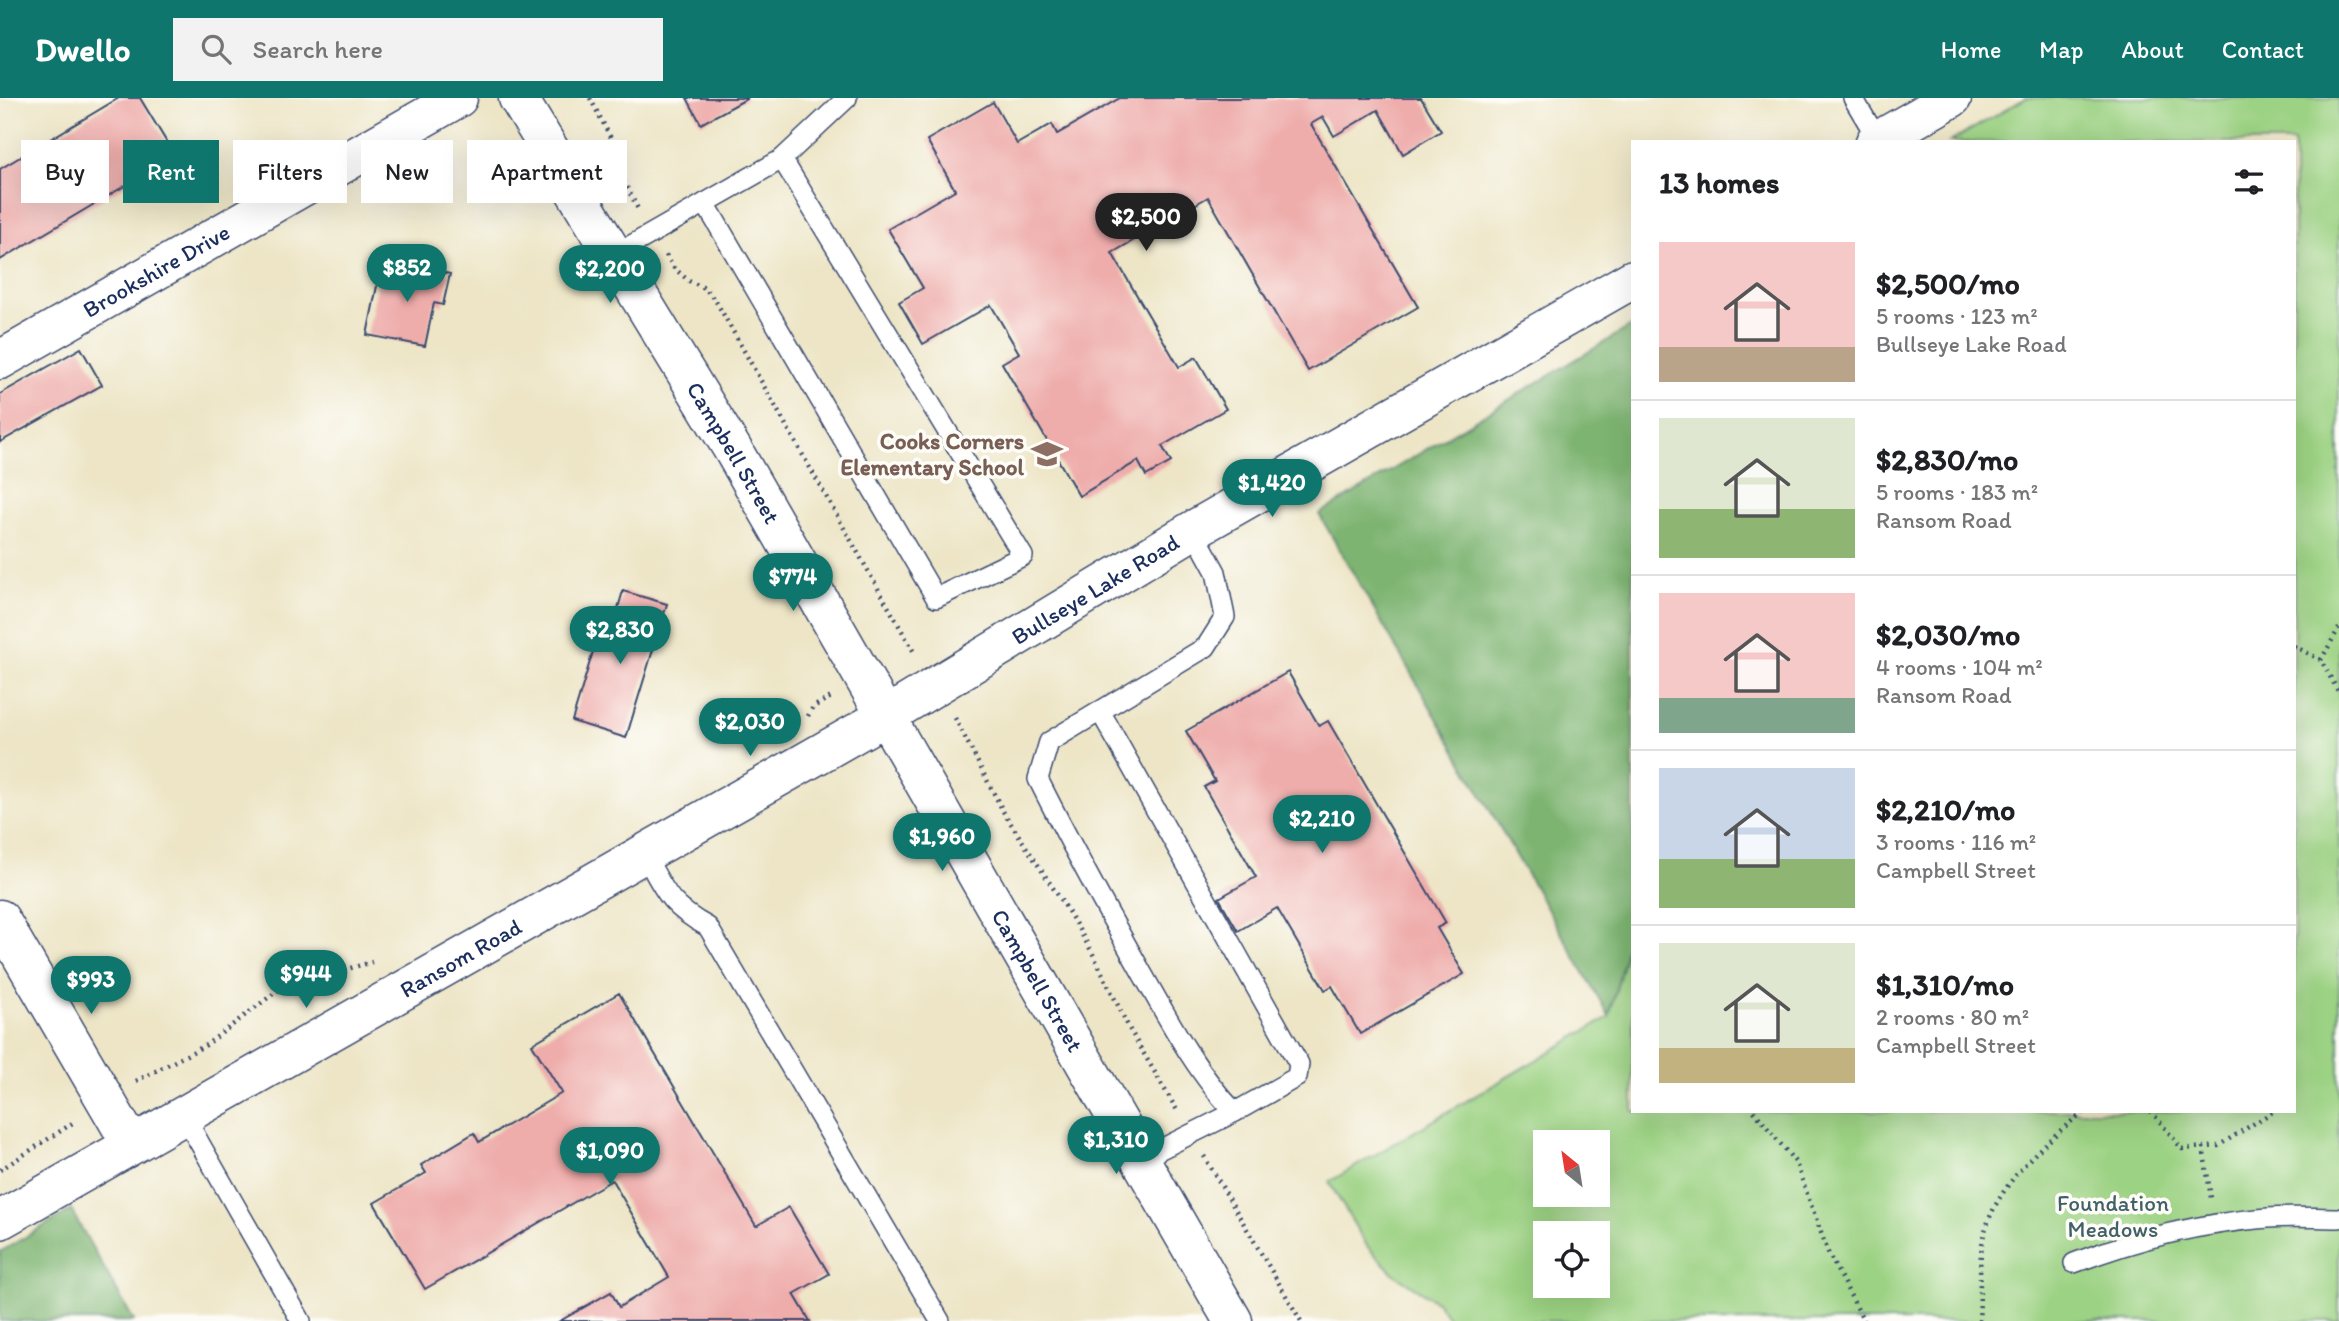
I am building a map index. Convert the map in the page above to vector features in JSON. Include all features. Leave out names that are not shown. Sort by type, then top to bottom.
[{"type":"main road","name":"Brookshire Drive","points":[[0,360],[458,98]]},
{"type":"main road","name":"Campbell Street","points":[[518,98],[733,450],[1233,1321]]},
{"type":"main road","points":[[1878,140],[1952,98]]},
{"type":"main road","name":"Bullseye Lake Road","points":[[886,716],[1193,530],[1631,280]]},
{"type":"main road","name":"Ransom Road","points":[[0,1220],[886,716]]},
{"type":"main road","points":[[0,919],[131,1144]]},
{"type":"lane","points":[[614,255],[782,159],[847,98]]},
{"type":"lane","points":[[1853,98],[1875,140]]},
{"type":"lane","points":[[705,203],[936,598],[1023,555],[782,159]]},
{"type":"lane","points":[[1193,530],[1216,572],[1225,617],[1206,648],[1049,742],[1038,779],[1078,858],[1174,1029],[1223,1100],[1235,1112]]},
{"type":"lane","points":[[1095,714],[1274,1016],[1299,1064],[1297,1077],[1235,1112],[1141,1159]]},
{"type":"lane","points":[[644,853],[670,901],[686,915],[708,927],[940,1321]]},
{"type":"lane","points":[[183,1114],[301,1321]]},
{"type":"lane","points":[[2074,1263],[2118,1246],[2215,1225],[2271,1218],[2339,1218]]},
{"type":"path","points":[[2322,660],[2339,628]]},
{"type":"path","points":[[2296,647],[2322,660],[2339,693]]},
{"type":"path","points":[[805,723],[813,707],[895,660],[914,653]]},
{"type":"path","points":[[0,1170],[67,1128],[104,1098],[206,1045],[277,991],[377,961]]},
{"type":"path","points":[[1756,1113],[1796,1163],[1829,1255],[1864,1321]]},
{"type":"path","points":[[1979,1321],[1983,1236],[1996,1204],[2026,1163],[2056,1132],[2082,1113]]},
{"type":"path","points":[[2153,1113],[2182,1149],[2218,1146],[2271,1113]]},
{"type":"path","points":[[2203,1147],[2215,1225]]},
{"type":"green space","name":"Foundation Meadows","points":[[2026,98],[2339,98],[2339,1321],[1450,1321],[1437,1302],[1394,1274],[1367,1246],[1329,1182],[1609,1017],[1631,932],[1631,1113],[2296,1113],[2296,140],[1953,140]]},
{"type":"green space","points":[[1631,326],[1631,932],[1609,1016],[1319,514]]},
{"type":"green space","points":[[71,1210],[134,1321],[0,1321],[0,1252]]},
{"type":"building","points":[[119,98],[140,98],[165,140],[123,140],[123,187],[109,195],[109,140],[49,140]]},
{"type":"building","points":[[687,98],[748,98],[701,124]]},
{"type":"building","name":"Cooks Corners Elementary School","points":[[1120,98],[1421,98],[1441,131],[1403,154],[1378,110],[1334,136],[1323,117],[1311,124],[1418,307],[1308,371],[1208,197],[1112,253],[1179,367],[1196,357],[1226,409],[1162,446],[1171,462],[1146,476],[1138,461],[1079,496],[1002,363],[1019,353],[991,305],[923,344],[899,302],[923,288],[888,229],[955,190],[927,140],[993,102],[1017,144],[1052,124],[1057,134]]},
{"type":"building","points":[[21,156],[21,203],[96,203],[0,260],[0,169]]},
{"type":"building","points":[[400,263],[450,274],[443,305],[434,303],[425,346],[367,335],[379,276],[396,279]]},
{"type":"building","points":[[81,348],[102,385],[0,442],[0,394]]},
{"type":"building","points":[[623,591],[667,604],[626,738],[572,721],[601,625],[612,629]]},
{"type":"building","points":[[1288,672],[1319,726],[1328,721],[1446,923],[1437,928],[1464,974],[1360,1034],[1332,986],[1325,990],[1277,908],[1238,931],[1219,898],[1256,877],[1204,787],[1215,781],[1186,731]]},
{"type":"building","points":[[619,993],[756,1226],[789,1207],[829,1274],[794,1294],[810,1321],[560,1321],[611,1292],[619,1307],[669,1277],[612,1180],[425,1289],[374,1203],[426,1173],[421,1165],[474,1133],[479,1142],[562,1093],[532,1044]]},
{"type":"place","name":"Cooks Corners Elementary School","points":[[1047,454]]}]
